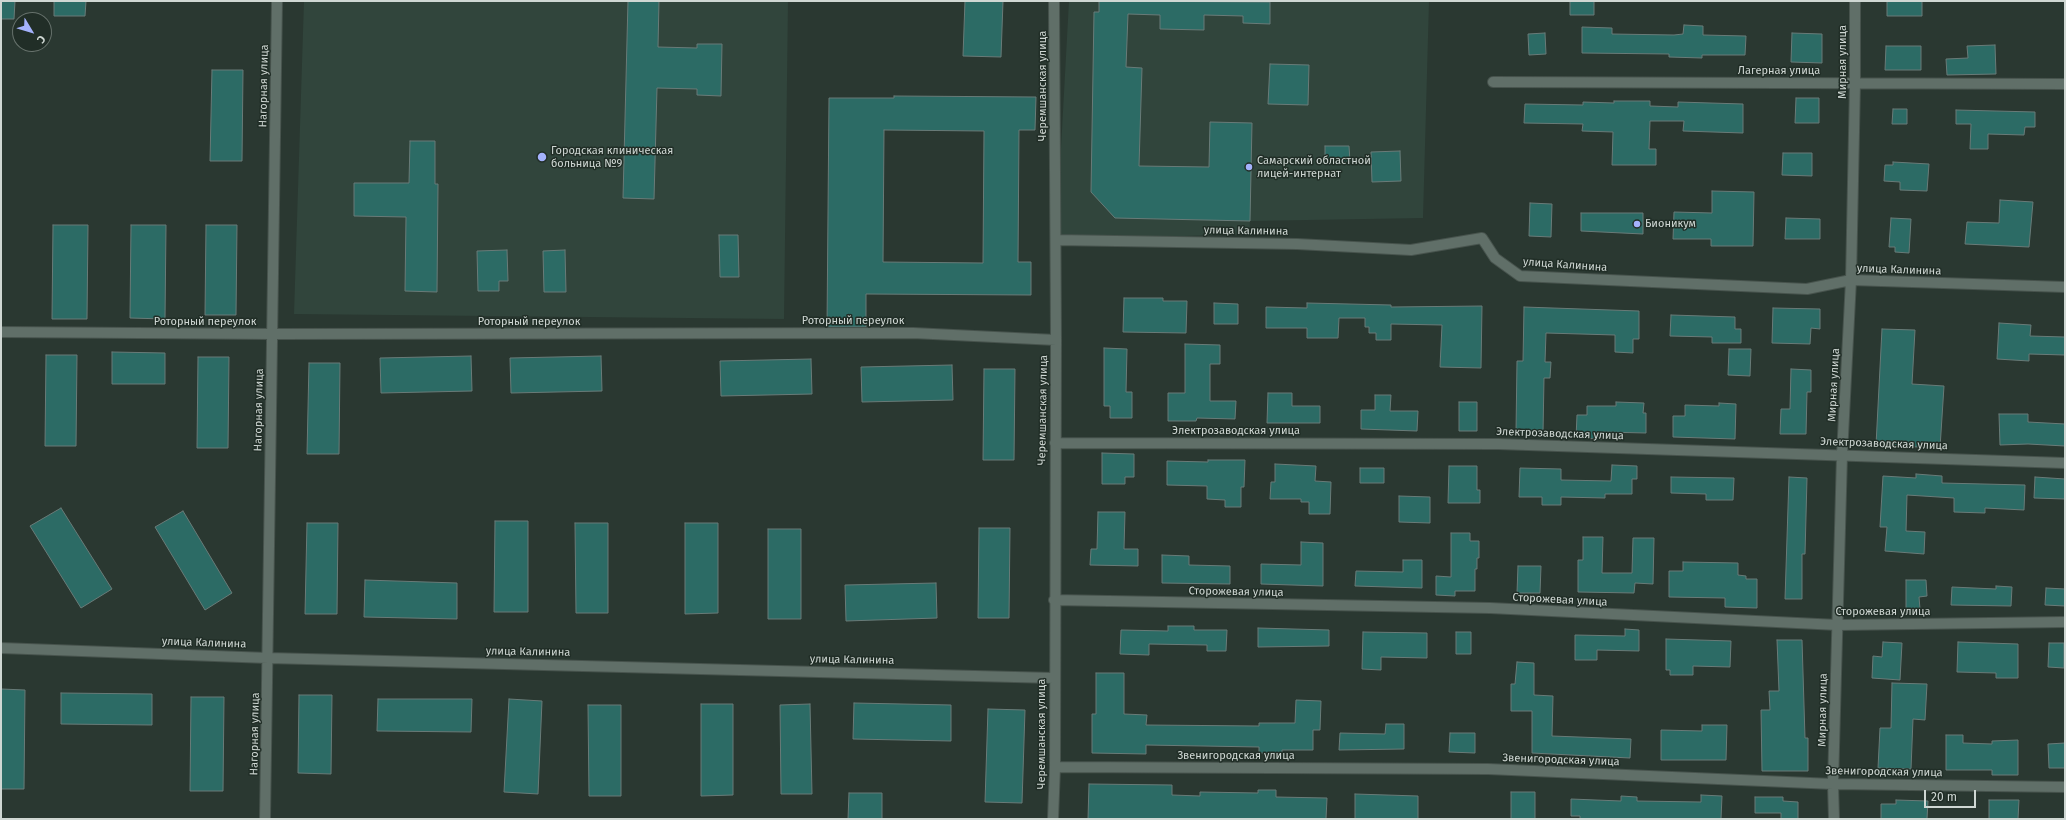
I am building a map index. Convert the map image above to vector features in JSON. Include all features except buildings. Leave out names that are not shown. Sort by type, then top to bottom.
[{"type":"street","name":"Нагорная улица","points":[[265,819],[277,1]]},
{"type":"street","name":"Черемшанская улица","points":[[1053,819],[1055,767],[1054,600],[1056,340],[1054,1]]},
{"type":"street","name":"Мирная улица","points":[[1834,819],[1842,455],[1851,280],[1855,1]]},
{"type":"street","name":"Лагерная улица","points":[[1493,82],[2065,84]]},
{"type":"street","name":"улица Калинина","points":[[1056,240],[1297,244],[1411,250],[1482,238],[1495,258],[1520,276],[1807,289],[1851,280],[2065,287]]},
{"type":"street","name":"Роторный переулок","points":[[1,332],[272,334],[913,333],[1056,340]]},
{"type":"street","name":"Электрозаводская улица","points":[[1055,443],[1498,444],[2065,463]]},
{"type":"street","name":"Сторожевая улица","points":[[1054,600],[1490,608],[1838,625],[2065,622]]},
{"type":"street","name":"улица Калинина","points":[[1,648],[268,658],[1054,678]]},
{"type":"street","name":"Звенигородская улица","points":[[1055,767],[1488,769],[1834,784],[2065,787]]},
{"type":"shaded area","name":"Городская клиническая больница №9","points":[[304,1],[788,1],[784,319],[294,314]]},
{"type":"shaded area","name":"Самарский областной лицей-интернат","points":[[1069,1],[1429,1],[1423,218],[1250,221],[1249,234],[1056,240]]},
{"type":"place","name":"Городская клиническая больница №9","points":[[542,157]]},
{"type":"place","name":"Самарский областной лицей-интернат","points":[[1249,167]]},
{"type":"place","name":"Бионикум","points":[[1637,224]]}]
